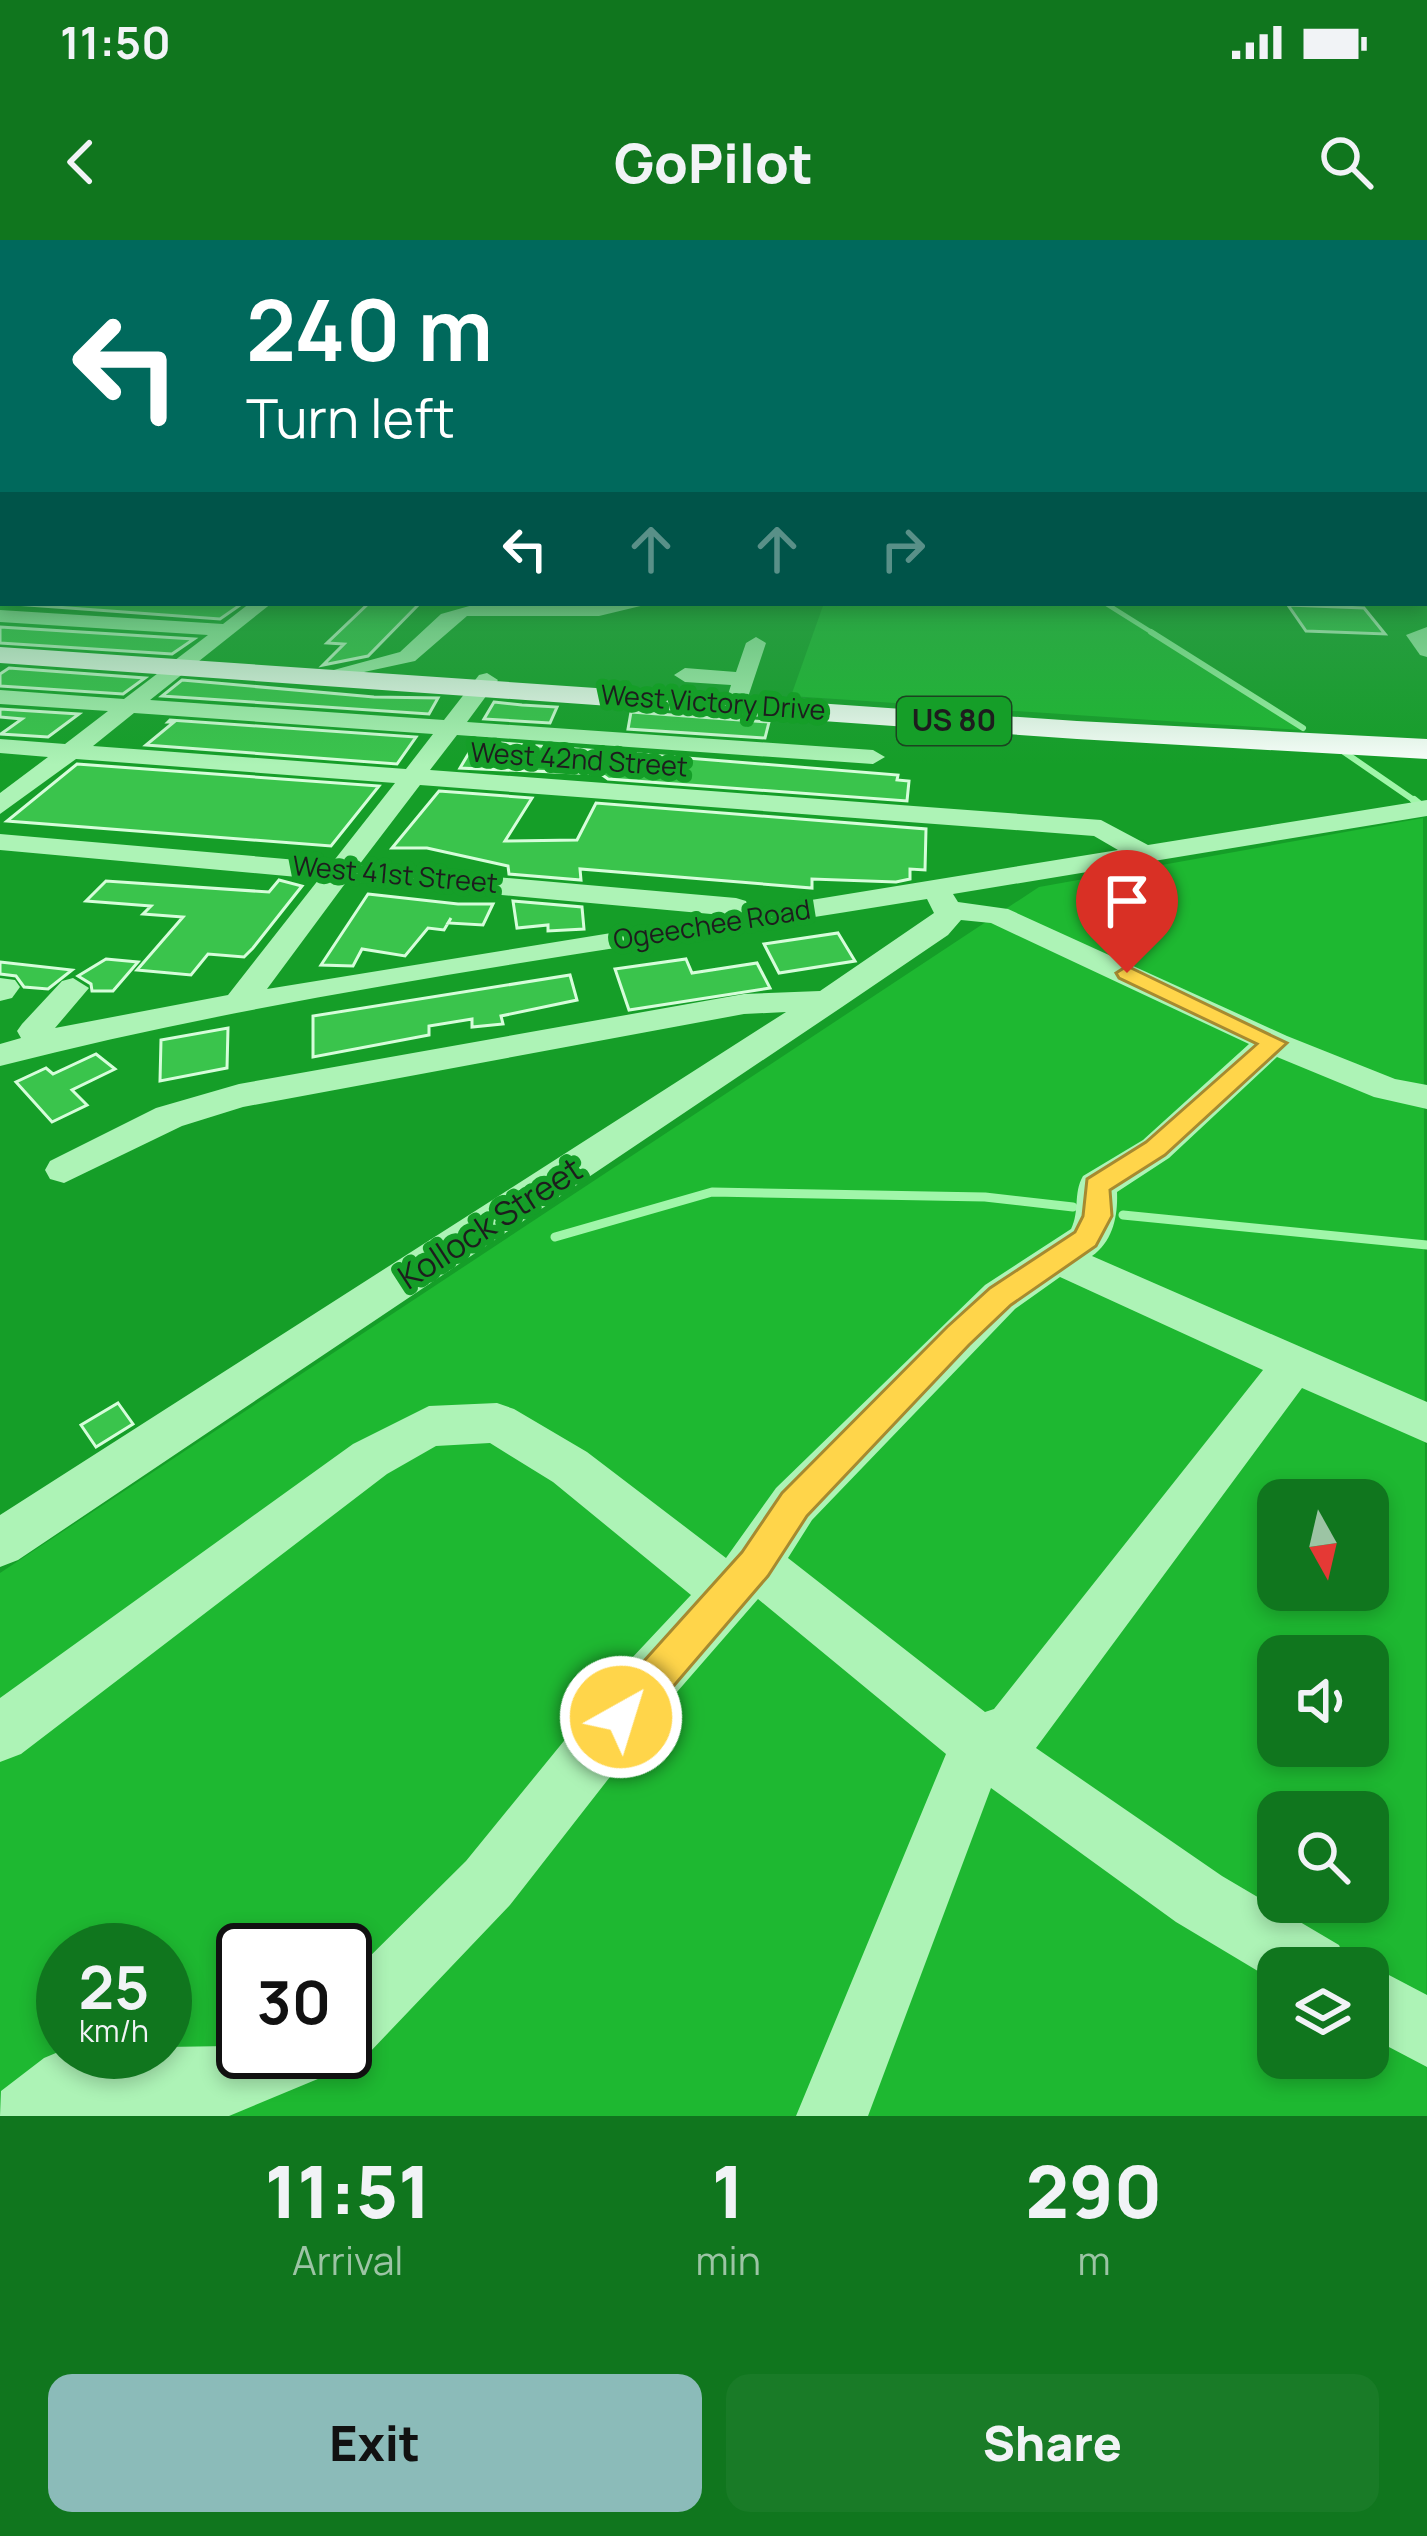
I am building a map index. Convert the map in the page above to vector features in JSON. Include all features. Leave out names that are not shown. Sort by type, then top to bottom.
[{"type":"main road","name":"West Victory Drive","points":[[0,652],[185,664],[333,681],[438,685],[540,707],[689,696],[1427,745]]},
{"type":"main road","name":"West Victory Drive","points":[[185,664],[244,679],[736,699],[768,713],[1427,745]]},
{"type":"street","points":[[0,806],[13,785],[70,752],[258,606]]},
{"type":"street","points":[[333,681],[413,653],[446,618],[465,610],[600,611],[628,606]]},
{"type":"street","points":[[0,616],[229,630]]},
{"type":"street","points":[[1427,633],[1415,635],[1427,651]]},
{"type":"street","points":[[736,699],[756,643]]},
{"type":"street","points":[[359,712],[385,689],[438,685],[456,719]]},
{"type":"street","points":[[0,698],[456,719],[540,707],[873,757]]},
{"type":"street","points":[[238,1003],[456,719]]},
{"type":"street","name":"West 42nd Street","points":[[0,746],[1101,828],[1146,856]]},
{"type":"street","name":"Ogeechee Road","points":[[0,1055],[30,1032],[238,1003],[790,912],[941,899],[1146,856],[1427,808]]},
{"type":"street","name":"West 41st Street","points":[[0,842],[67,836],[181,864],[277,878],[344,870],[790,912]]},
{"type":"street","points":[[143,888],[181,864]]},
{"type":"street","points":[[941,899],[997,915],[1275,1043],[1387,1089],[1427,1097]]},
{"type":"street","name":"Kollock Street","points":[[0,1543],[937,929],[950,914],[941,899]]},
{"type":"street","points":[[30,1032],[73,988]]},
{"type":"street","points":[[64,1170],[169,1117],[239,1096],[744,1004],[830,1000]]},
{"type":"street","points":[[372,2001],[505,1863],[650,1680],[742,1579],[794,1504],[1000,1297],[1086,1239],[1097,1216],[1096,1186],[1156,1149],[1254,1056],[1275,1043]]},
{"type":"street","points":[[1059,1259],[1427,1424]]},
{"type":"street","points":[[832,2116],[979,1744],[1014,1729],[1295,1363]]},
{"type":"street","points":[[0,1733],[370,1459],[429,1426],[497,1423],[742,1579],[1198,1900],[1280,1947]]},
{"type":"street","points":[[1389,2010],[1427,2033]]},
{"type":"street","points":[[72,2105],[234,2079]]},
{"type":"green space","points":[[823,606],[1108,606],[1301,730],[791,696]]},
{"type":"green space","points":[[1423,818],[1427,2116],[0,2116],[0,1573],[1039,887]]},
{"type":"building","points":[[41,606],[239,606],[220,619]]},
{"type":"building","points":[[366,606],[417,606],[368,656],[323,665],[344,644],[327,643]]},
{"type":"building","points":[[1289,606],[1364,608],[1385,634],[1306,631]]},
{"type":"building","points":[[0,627],[194,639],[172,654],[0,643]]},
{"type":"building","points":[[9,668],[145,678],[123,694],[0,686],[0,674]]},
{"type":"building","points":[[182,680],[438,698],[429,714],[162,696]]},
{"type":"building","points":[[494,702],[557,707],[550,723],[484,719]]},
{"type":"building","points":[[0,709],[79,714],[48,737],[1,734],[22,719],[0,717]]},
{"type":"building","points":[[631,712],[769,722],[765,738],[628,729]]},
{"type":"building","points":[[170,720],[416,737],[397,764],[146,745],[174,722]]},
{"type":"building","points":[[476,741],[898,775],[897,780],[909,781],[907,801],[608,779],[601,774],[460,768]]},
{"type":"building","points":[[77,764],[379,786],[331,846],[7,821]]},
{"type":"building","points":[[439,791],[532,798],[505,841],[577,840],[596,803],[926,829],[925,870],[910,869],[910,879],[896,882],[812,879],[812,888],[580,869],[581,880],[509,874],[508,866],[427,848],[392,848]]},
{"type":"building","points":[[279,880],[302,886],[253,948],[244,957],[208,954],[191,975],[137,970],[183,917],[143,914],[151,906],[86,901],[106,881],[269,892]]},
{"type":"building","points":[[368,894],[493,904],[483,925],[448,923],[444,930],[428,928],[405,956],[362,949],[353,966],[321,965]]},
{"type":"building","points":[[513,901],[582,907],[584,929],[517,928]]},
{"type":"building","points":[[838,933],[855,961],[779,973],[764,944]]},
{"type":"building","points":[[106,959],[138,962],[113,991],[92,991],[91,984],[78,976]]},
{"type":"building","points":[[686,959],[692,973],[757,963],[770,988],[629,1010],[615,969]]},
{"type":"building","points":[[0,962],[72,970],[48,989],[24,987],[16,976],[0,974]]},
{"type":"building","points":[[570,975],[577,1000],[501,1016],[503,1024],[472,1027],[472,1019],[429,1026],[429,1035],[313,1057],[313,1016]]},
{"type":"building","points":[[228,1028],[227,1068],[160,1081],[161,1040]]},
{"type":"building","points":[[96,1054],[115,1069],[72,1090],[87,1105],[52,1122],[16,1082],[46,1068],[53,1074]]},
{"type":"building","points":[[118,1403],[133,1424],[96,1447],[81,1425]]},
{"type":"waterway","points":[[1110,606],[1156,635]]},
{"type":"waterway","points":[[1151,632],[1303,728]]},
{"type":"waterway","points":[[1344,752],[1416,802]]},
{"type":"waterway","points":[[555,1237],[712,1192],[985,1197],[1073,1207]]},
{"type":"waterway","points":[[1123,1215],[1427,1245]]},
{"type":"route","points":[[621,1717],[755,1564],[794,1504],[1000,1297],[1086,1239],[1097,1216],[1096,1186],[1156,1149],[1254,1056],[1275,1043],[1127,973]]}]
